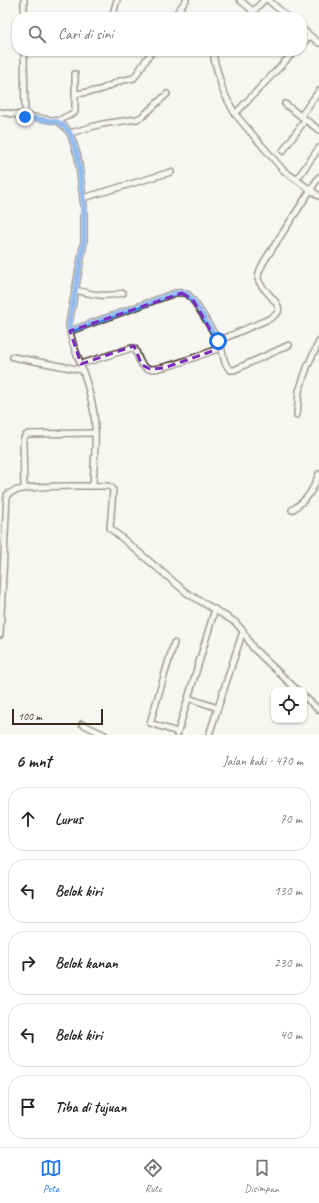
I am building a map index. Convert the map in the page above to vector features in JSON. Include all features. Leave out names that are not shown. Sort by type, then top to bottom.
[{"type":"street","points":[[24,0],[24,12]]},
{"type":"street","points":[[113,12],[117,0]]},
{"type":"street","points":[[178,12],[186,0]]},
{"type":"street","points":[[240,0],[253,11],[264,0]]},
{"type":"street","points":[[268,0],[282,12]]},
{"type":"street","points":[[307,33],[319,43]]},
{"type":"street","points":[[307,39],[310,36]]},
{"type":"street","points":[[24,56],[25,117]]},
{"type":"street","points":[[76,94],[100,90],[120,81],[134,78],[149,56]]},
{"type":"street","points":[[214,56],[223,91],[235,114],[283,170],[319,196]]},
{"type":"street","points":[[235,114],[290,56]]},
{"type":"street","points":[[58,122],[75,112],[75,74]]},
{"type":"street","points":[[282,151],[319,91]]},
{"type":"street","points":[[70,133],[102,124],[137,119],[143,116],[167,94]]},
{"type":"street","points":[[285,104],[319,130]]},
{"type":"street","points":[[0,112],[58,122],[70,133],[79,161],[83,198],[84,242],[69,324],[71,340],[92,404],[94,433],[93,486]]},
{"type":"street","points":[[299,176],[319,148]]},
{"type":"street","points":[[83,198],[171,172]]},
{"type":"street","points":[[218,341],[271,318],[278,313],[279,309],[277,304],[261,286],[258,278],[259,273],[265,260],[319,177]]},
{"type":"street","points":[[75,290],[102,296],[113,296],[122,293]]},
{"type":"street","points":[[70,331],[175,293],[182,292],[187,294],[193,300],[218,341],[226,365],[231,370],[289,344]]},
{"type":"street","points":[[297,415],[299,391],[308,365],[319,342]]},
{"type":"street","points":[[13,357],[81,367],[132,348],[135,349],[142,365],[150,369],[164,368],[221,348]]},
{"type":"street","points":[[24,488],[24,436],[28,434],[94,433]]},
{"type":"street","points":[[292,510],[304,502],[313,489],[319,474]]},
{"type":"street","points":[[0,634],[7,495],[9,492],[24,488],[108,486],[112,488],[110,528],[183,589],[236,622],[253,648],[295,687]]},
{"type":"street","points":[[174,643],[150,723],[177,734],[215,609]]},
{"type":"street","points":[[209,735],[243,631]]},
{"type":"street","points":[[188,698],[218,708]]},
{"type":"street","points":[[307,699],[319,710]]},
{"type":"street","points":[[82,724],[105,735]]},
{"type":"highlighted area","points":[[182,293],[193,300],[221,348],[164,368],[150,369],[142,365],[134,346],[81,364],[70,331]]},
{"type":"route","points":[[25,117],[58,122],[62,124],[70,133],[79,161],[84,206],[84,242],[69,324],[70,331],[175,293],[182,292],[190,296],[193,300],[218,341]]}]
